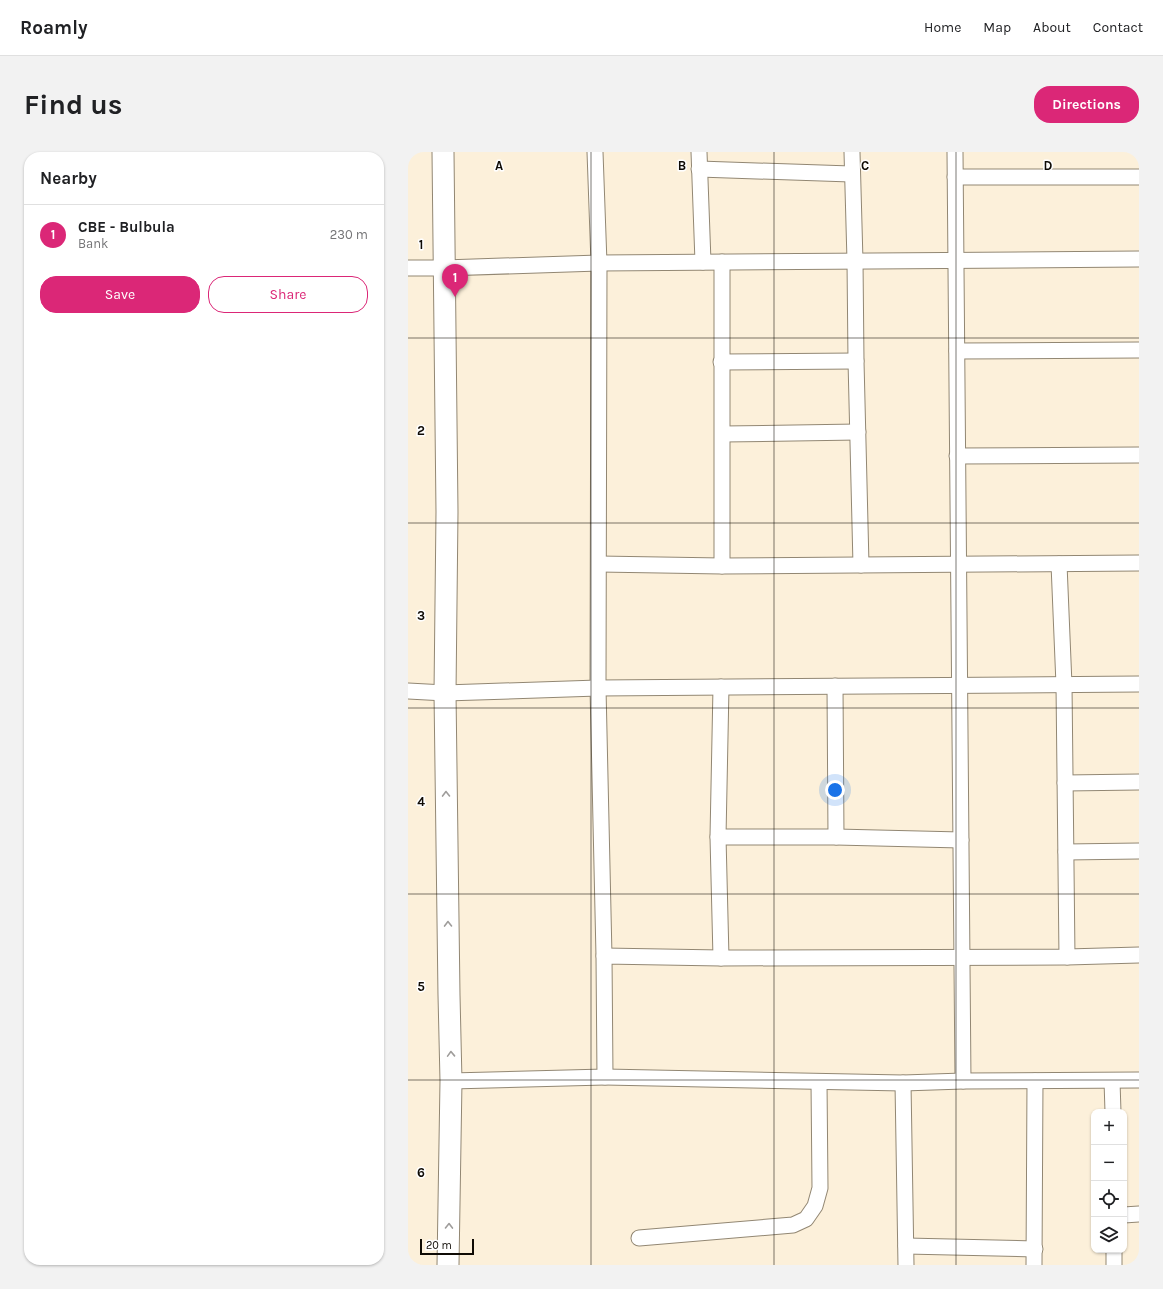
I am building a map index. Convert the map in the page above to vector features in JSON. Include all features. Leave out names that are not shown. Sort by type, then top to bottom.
[{"type":"main road","points":[[443,152],[447,512],[445,693],[451,1081],[448,1265]]},
{"type":"street","points":[[595,152],[599,263],[598,688],[605,1077]]},
{"type":"street","points":[[699,152],[703,262]]},
{"type":"street","points":[[852,152],[851,174],[855,261],[861,565]]},
{"type":"street","points":[[955,152],[963,1081]]},
{"type":"street","points":[[699,169],[851,174]]},
{"type":"street","points":[[955,177],[1139,177]]},
{"type":"street","points":[[408,268],[599,263],[1139,259]]},
{"type":"street","points":[[722,262],[722,566]]},
{"type":"street","points":[[956,351],[1139,350]]},
{"type":"street","points":[[721,362],[856,361]]},
{"type":"street","points":[[723,434],[858,432]]},
{"type":"street","points":[[957,456],[1139,455]]},
{"type":"street","points":[[599,564],[722,566],[1139,563]]},
{"type":"street","points":[[1059,564],[1064,685],[1067,957]]},
{"type":"street","points":[[408,691],[445,693],[598,688],[1139,684]]},
{"type":"street","points":[[835,686],[836,837]]},
{"type":"street","points":[[721,687],[718,837],[721,958]]},
{"type":"street","points":[[1065,783],[1139,782]]},
{"type":"street","points":[[718,837],[836,837],[961,840]]},
{"type":"street","points":[[1066,852],[1139,851]]},
{"type":"street","points":[[604,956],[721,958],[1067,957],[1139,955]]},
{"type":"street","points":[[451,1081],[605,1077],[903,1083],[963,1081],[1139,1080]]},
{"type":"street","points":[[1034,1265],[1035,1081]]},
{"type":"street","points":[[1112,1081],[1112,1109]]},
{"type":"street","points":[[639,1238],[793,1225],[806,1219],[815,1206],[820,1188],[819,1082]]},
{"type":"street","points":[[903,1083],[906,1265]]},
{"type":"street","points":[[1127,1215],[1139,1214]]},
{"type":"street","points":[[906,1246],[1035,1249]]},
{"type":"street","points":[[1114,1253],[1114,1265]]},
{"type":"place","name":"CBE - Bulbula","points":[[455,297]]}]
